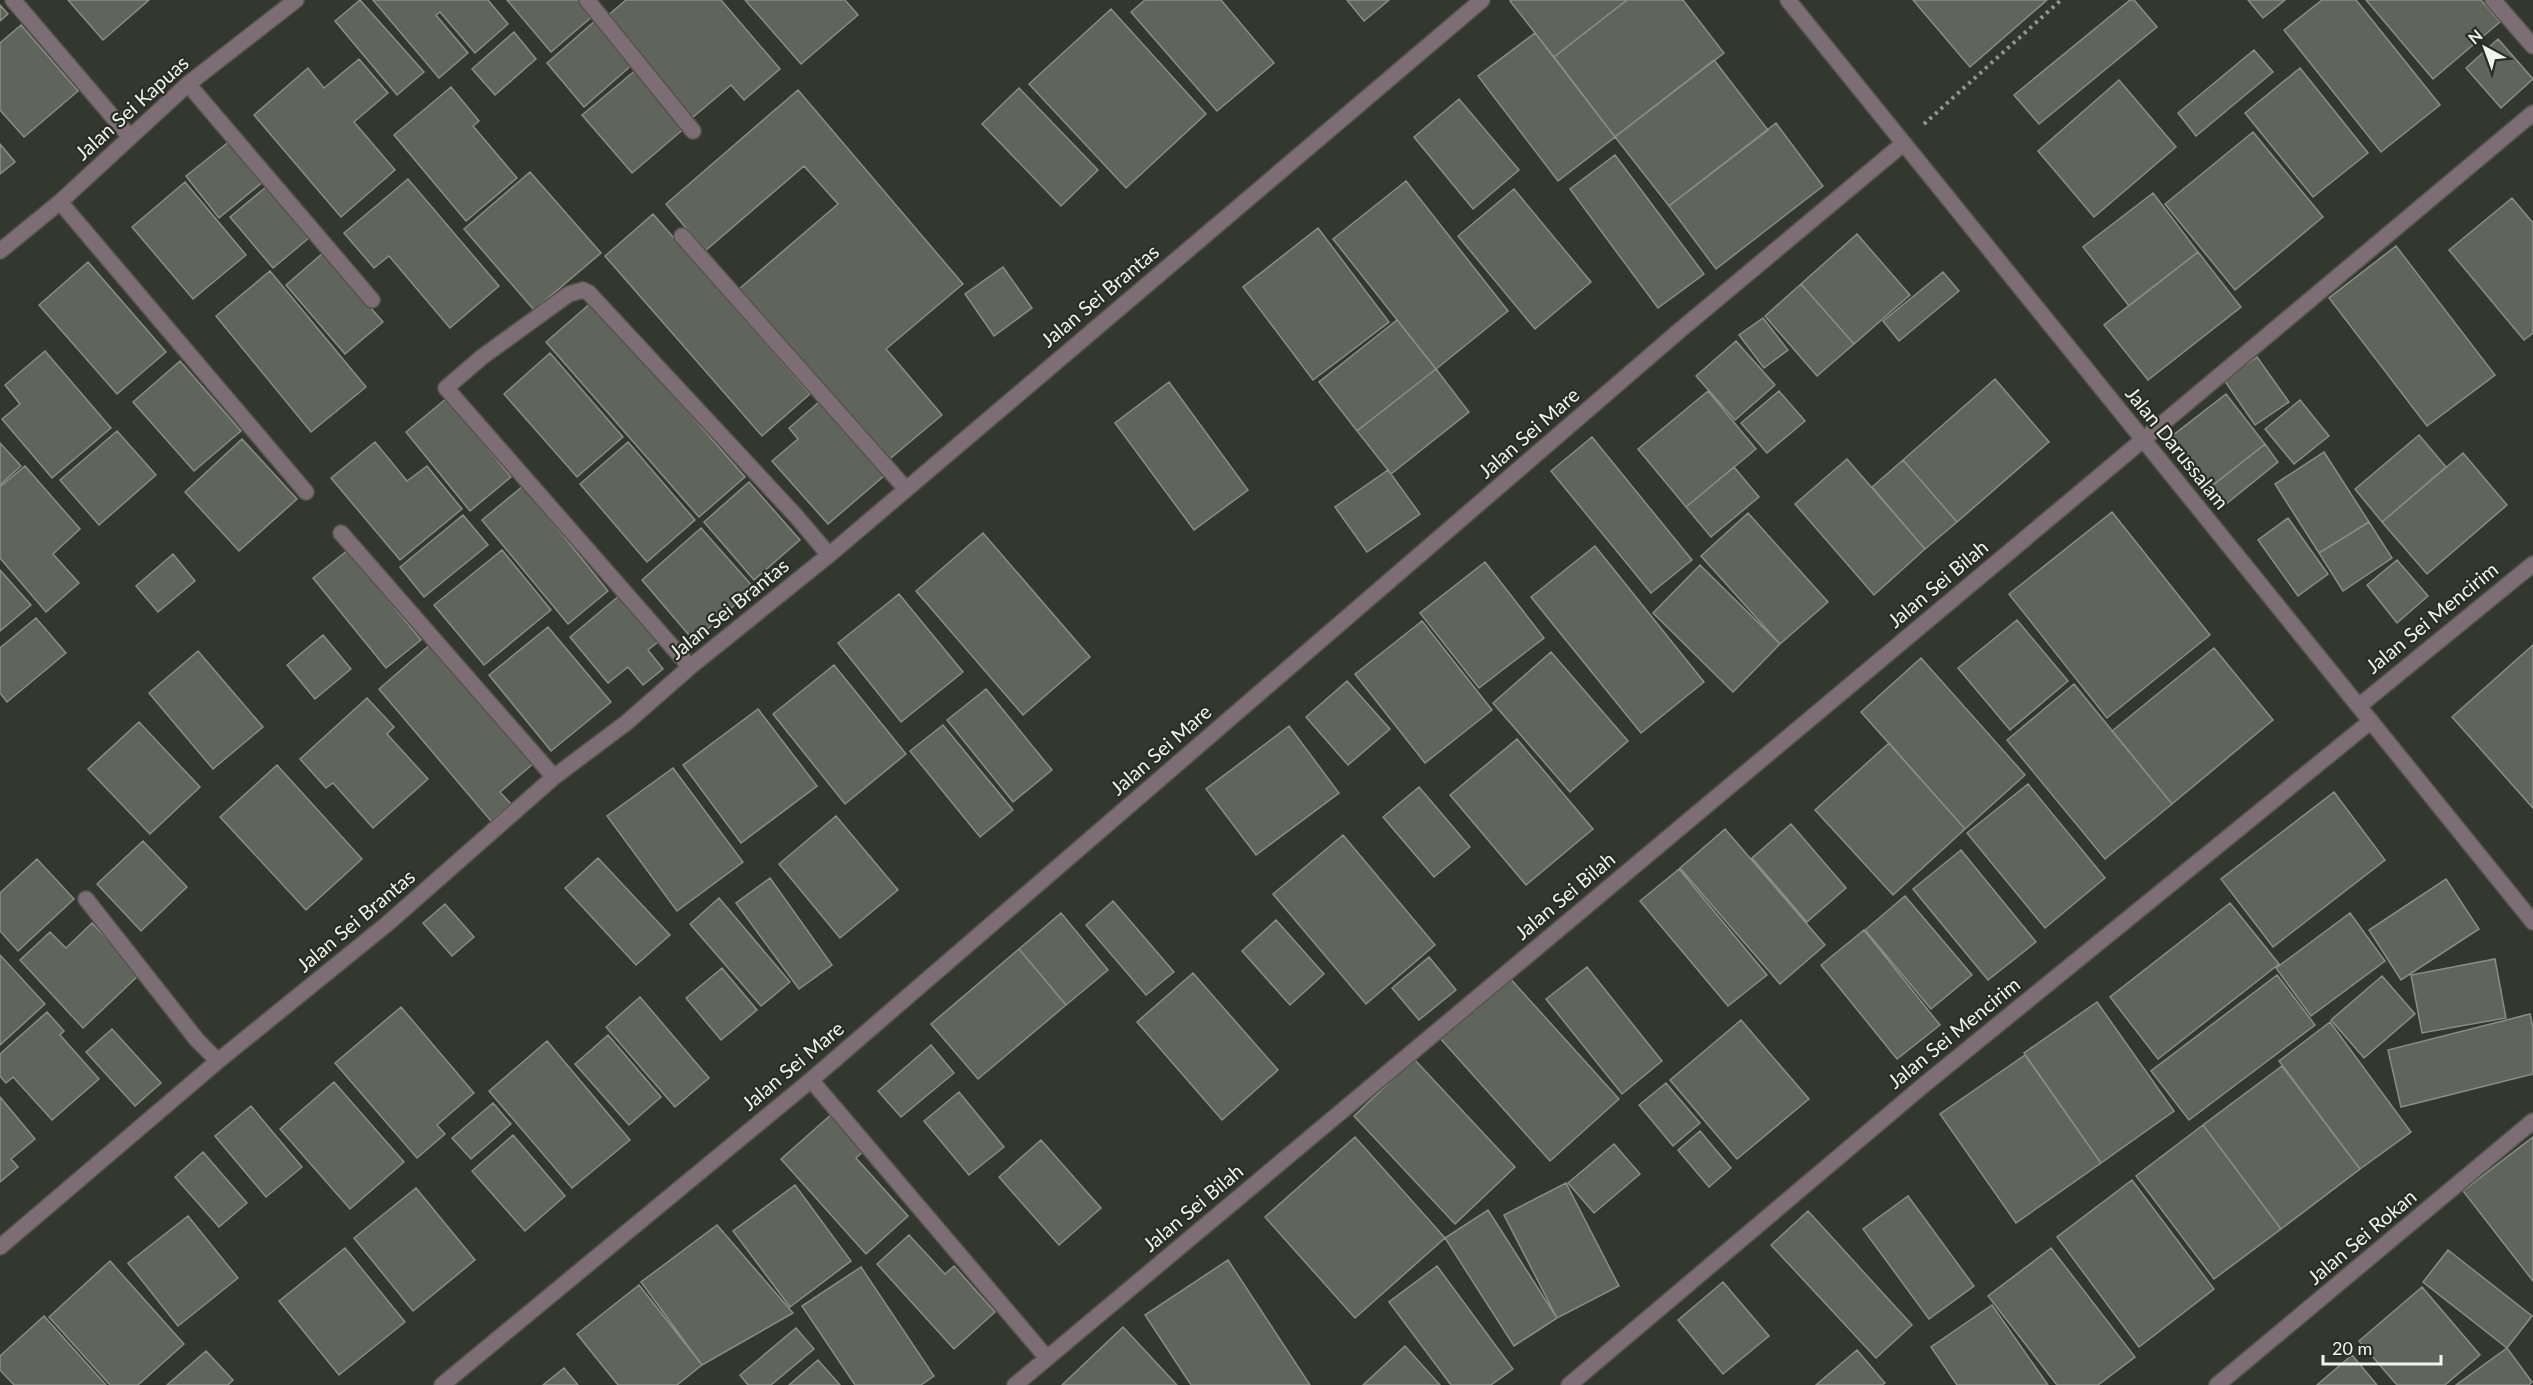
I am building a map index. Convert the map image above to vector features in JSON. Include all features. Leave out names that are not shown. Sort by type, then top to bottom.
[{"type":"street","points":[[13,0],[130,137]]},
{"type":"street","name":"Jalan Sei Kapuas","points":[[0,251],[60,202],[188,84],[296,0]]},
{"type":"street","points":[[587,0],[693,131]]},
{"type":"street","name":"Jalan Sei Brantas","points":[[0,1247],[218,1061],[387,924],[554,777],[626,723],[690,667],[829,555],[1482,0]]},
{"type":"street","name":"Jalan Darussalam","points":[[1788,0],[2533,922]]},
{"type":"street","points":[[2493,0],[2533,46]]},
{"type":"street","points":[[188,84],[372,300]]},
{"type":"street","name":"Jalan Sei Bilah","points":[[1015,1385],[2533,112]]},
{"type":"street","name":"Jalan Sei Mare","points":[[442,1385],[811,1080],[1679,331],[1904,143]]},
{"type":"street","points":[[60,202],[306,492]]},
{"type":"street","points":[[682,236],[906,489]]},
{"type":"street","points":[[690,667],[446,388],[482,357],[569,294],[583,290],[589,293],[796,516],[829,555]]},
{"type":"street","points":[[341,533],[554,777]]},
{"type":"street","name":"Jalan Sei Mencirim","points":[[2359,706],[2533,564]]},
{"type":"street","name":"Jalan Sei Mencirim","points":[[1569,1385],[1925,1083],[2371,721]]},
{"type":"street","points":[[86,899],[197,1040],[218,1061]]},
{"type":"street","points":[[811,1080],[1047,1358]]},
{"type":"street","name":"Jalan Sei Rokan","points":[[2217,1385],[2533,1122]]},
{"type":"path","points":[[1904,143],[2061,0]]},
{"type":"building","points":[[68,0],[149,0],[103,40]]},
{"type":"building","points":[[360,0],[424,72],[397,95],[335,21]]},
{"type":"building","points":[[373,0],[488,0],[508,24],[475,53],[440,12],[436,15],[468,53],[439,78]]},
{"type":"building","points":[[507,0],[581,0],[594,15],[551,52]]},
{"type":"building","points":[[626,0],[721,0],[780,69],[744,100],[731,85],[692,118],[606,17]]},
{"type":"building","points":[[745,0],[845,0],[858,15],[801,64]]},
{"type":"building","points":[[1145,0],[1221,0],[1274,63],[1217,111],[1131,12]]},
{"type":"building","points":[[1347,0],[1389,0],[1364,21]]},
{"type":"building","points":[[1627,0],[1554,57],[1510,1]]},
{"type":"building","points":[[1627,0],[1683,0],[1724,53],[1615,137],[1554,57]]},
{"type":"building","points":[[1913,0],[2047,0],[1970,67]]},
{"type":"building","points":[[2130,0],[2134,0],[2157,27],[2039,124],[2014,95]]},
{"type":"building","points":[[2248,0],[2285,0],[2263,18]]},
{"type":"building","points":[[2322,0],[2356,0],[2440,105],[2381,152],[2284,30]]},
{"type":"building","points":[[2366,0],[2481,0],[2500,22],[2433,79]]},
{"type":"building","points":[[0,5],[8,14],[0,21]]},
{"type":"building","points":[[1111,9],[1206,114],[1126,188],[1029,84]]},
{"type":"building","points":[[596,20],[633,64],[584,107],[547,63]]},
{"type":"building","points":[[21,25],[78,91],[24,137],[0,110],[0,43]]},
{"type":"building","points":[[514,32],[536,59],[495,95],[472,69]]},
{"type":"building","points":[[1535,33],[1615,137],[1558,181],[1478,76]]},
{"type":"building","points":[[2498,39],[2533,79],[2501,108],[2466,68]]},
{"type":"building","points":[[2254,50],[2273,72],[2196,136],[2178,113]]},
{"type":"building","points":[[359,59],[388,93],[354,122],[395,170],[341,217],[254,115],[308,68],[324,88]]},
{"type":"building","points":[[1714,60],[1768,130],[1669,206],[1615,137]]},
{"type":"building","points":[[2300,68],[2368,153],[2313,197],[2245,113]]},
{"type":"building","points":[[637,69],[686,127],[632,173],[582,115]]},
{"type":"building","points":[[2119,80],[2176,147],[2094,217],[2038,151]]},
{"type":"building","points":[[451,87],[479,121],[473,126],[517,178],[466,221],[394,135]]},
{"type":"building","points":[[1019,88],[1098,170],[1061,206],[982,124]]},
{"type":"building","points":[[798,90],[963,284],[886,349],[942,415],[886,462],[739,289],[838,204],[804,166],[705,251],[666,204]]},
{"type":"building","points":[[1459,99],[1519,170],[1473,209],[1414,137]]},
{"type":"building","points":[[1776,123],[1823,186],[1716,269],[1669,206]]},
{"type":"building","points":[[2253,132],[2323,217],[2235,290],[2165,204]]},
{"type":"building","points":[[231,140],[264,181],[219,218],[186,176]]},
{"type":"building","points":[[0,144],[15,162],[0,174]]},
{"type":"building","points":[[1615,155],[1704,274],[1658,308],[1570,189]]},
{"type":"building","points":[[530,172],[601,253],[534,310],[464,229]]},
{"type":"building","points":[[408,179],[499,286],[450,328],[389,256],[374,268],[344,233]]},
{"type":"building","points":[[1406,181],[1508,311],[1436,369],[1333,239]]},
{"type":"building","points":[[185,182],[246,255],[193,299],[132,227]]},
{"type":"building","points":[[266,187],[309,238],[273,268],[230,217]]},
{"type":"building","points":[[1514,189],[1591,282],[1535,329],[1458,236]]},
{"type":"building","points":[[2153,193],[2198,252],[2129,306],[2083,247]]},
{"type":"building","points":[[2512,198],[2533,223],[2533,333],[2524,340],[2449,250]]},
{"type":"building","points":[[653,214],[810,394],[762,436],[605,256]]},
{"type":"building","points":[[1318,228],[1389,322],[1313,380],[1243,287]]},
{"type":"building","points":[[1857,234],[1910,295],[1854,344],[1801,284]]},
{"type":"building","points":[[2396,246],[2495,375],[2427,426],[2329,298]]},
{"type":"building","points":[[2198,252],[2241,307],[2148,380],[2104,325]]},
{"type":"building","points":[[323,253],[383,322],[345,354],[286,285]]},
{"type":"building","points":[[88,262],[166,352],[117,394],[39,305]]},
{"type":"building","points":[[1003,267],[1032,308],[994,336],[965,294]]},
{"type":"building","points":[[270,271],[366,387],[311,432],[216,316]]},
{"type":"building","points":[[1943,272],[1959,291],[1899,341],[1883,321]]},
{"type":"building","points":[[1801,284],[1854,344],[1817,376],[1765,316]]},
{"type":"building","points":[[592,302],[745,477],[699,517],[546,342]]},
{"type":"building","points":[[1763,318],[1788,350],[1764,368],[1739,335]]},
{"type":"building","points":[[1397,320],[1436,369],[1357,431],[1319,382]]},
{"type":"building","points":[[1736,341],[1775,385],[1735,420],[1696,376]]},
{"type":"building","points":[[45,351],[111,428],[52,478],[2,419],[20,404],[5,385]]},
{"type":"building","points":[[550,353],[623,437],[577,477],[504,394]]},
{"type":"building","points":[[2257,357],[2289,402],[2255,425],[2224,380]]},
{"type":"building","points":[[180,361],[241,431],[194,471],[133,402]]},
{"type":"building","points":[[1436,369],[1469,412],[1391,474],[1357,431]]},
{"type":"building","points":[[1995,379],[2049,442],[1957,522],[1903,460]]},
{"type":"building","points":[[1169,382],[1248,490],[1194,530],[1115,423]]},
{"type":"building","points":[[1708,391],[1756,449],[1686,507],[1638,449]]},
{"type":"building","points":[[1779,391],[1805,421],[1767,453],[1741,423]]},
{"type":"building","points":[[2226,394],[2265,444],[2212,486],[2172,436]]},
{"type":"building","points":[[447,398],[511,477],[470,511],[406,432]]},
{"type":"building","points":[[2300,400],[2329,436],[2294,464],[2265,429]]},
{"type":"building","points":[[819,402],[884,476],[828,524],[772,461],[798,439],[789,428]]},
{"type":"building","points":[[117,431],[156,475],[99,525],[60,480]]},
{"type":"building","points":[[2419,435],[2446,467],[2382,522],[2355,489]]},
{"type":"building","points":[[1592,437],[1692,560],[1651,593],[1551,471]]},
{"type":"building","points":[[242,439],[297,499],[239,551],[185,492]]},
{"type":"building","points":[[375,442],[407,481],[427,466],[462,509],[400,560],[331,478]]},
{"type":"building","points":[[628,442],[695,520],[647,562],[580,484]]},
{"type":"building","points":[[0,443],[21,466],[0,485]]},
{"type":"building","points":[[2265,444],[2278,462],[2226,504],[2212,486]]},
{"type":"building","points":[[2324,452],[2369,522],[2319,553],[2275,484]]},
{"type":"building","points":[[2463,453],[2507,505],[2427,574],[2382,522]]},
{"type":"building","points":[[1847,459],[1925,549],[1874,595],[1795,504]]},
{"type":"building","points":[[1903,460],[1957,522],[1925,549],[1872,487]]},
{"type":"building","points":[[25,466],[80,529],[53,554],[79,583],[46,612],[0,558],[0,487]]},
{"type":"building","points":[[1734,467],[1759,497],[1711,537],[1686,507]]},
{"type":"building","points":[[1388,470],[1420,514],[1367,552],[1335,507]]},
{"type":"building","points":[[749,482],[800,540],[754,580],[704,522]]},
{"type":"building","points":[[523,486],[608,591],[568,624],[482,520]]},
{"type":"building","points":[[2112,512],[2210,635],[2107,718],[2009,594]]},
{"type":"building","points":[[1748,513],[1828,602],[1780,644],[1701,556]]},
{"type":"building","points":[[463,515],[488,545],[424,597],[400,567]]},
{"type":"building","points":[[2288,518],[2328,574],[2298,596],[2258,540]]},
{"type":"building","points":[[2369,522],[2392,558],[2343,591],[2319,553]]},
{"type":"building","points":[[701,528],[754,588],[694,641],[642,580]]},
{"type":"building","points":[[983,533],[1090,657],[1023,715],[916,591]]},
{"type":"building","points":[[1595,546],[1704,682],[1641,733],[1531,597]]},
{"type":"building","points":[[348,550],[421,640],[386,668],[313,578]]},
{"type":"building","points":[[502,550],[551,610],[484,665],[434,605]]},
{"type":"building","points":[[173,554],[195,581],[158,612],[136,586]]},
{"type":"building","points":[[2397,560],[2428,596],[2397,623],[2367,585]]},
{"type":"building","points":[[1485,562],[1544,638],[1479,688],[1420,613]]},
{"type":"building","points":[[1700,565],[1780,644],[1733,692],[1653,613]]},
{"type":"building","points":[[0,570],[31,605],[0,631]]},
{"type":"building","points":[[899,594],[963,672],[901,722],[838,643]]},
{"type":"building","points":[[620,595],[658,642],[648,650],[663,669],[643,685],[628,667],[608,683],[570,637]]},
{"type":"building","points":[[36,618],[66,653],[7,702],[0,693],[0,648]]},
{"type":"building","points":[[2017,620],[2068,681],[2010,730],[1958,668]]},
{"type":"building","points":[[1422,621],[1492,710],[1425,763],[1355,674]]},
{"type":"building","points":[[548,627],[611,702],[551,751],[489,675]]},
{"type":"building","points":[[323,635],[351,669],[315,699],[287,665]]},
{"type":"building","points":[[432,643],[534,763],[500,792],[511,804],[491,821],[379,689]]},
{"type":"building","points":[[2533,645],[2533,808],[2452,717]]},
{"type":"building","points":[[2214,648],[2273,720],[2172,804],[2112,731]]},
{"type":"building","points":[[198,651],[263,727],[213,769],[149,693]]},
{"type":"building","points":[[1551,652],[1628,741],[1570,792],[1493,703]]},
{"type":"building","points":[[1921,658],[2025,775],[1965,829],[1861,712]]},
{"type":"building","points":[[834,665],[906,754],[845,804],[773,714]]},
{"type":"building","points":[[1347,681],[1390,729],[1348,765],[1306,717]]},
{"type":"building","points":[[2074,684],[2172,804],[2105,859],[2007,740]]},
{"type":"building","points":[[986,689],[1052,770],[1013,802],[947,720]]},
{"type":"building","points":[[367,698],[394,727],[387,734],[428,779],[373,828],[333,783],[326,788],[300,759]]},
{"type":"building","points":[[758,709],[817,786],[741,843],[683,765]]},
{"type":"building","points":[[139,722],[200,787],[150,834],[88,769]]},
{"type":"building","points":[[943,725],[1013,810],[980,837],[910,751]]},
{"type":"building","points":[[1289,726],[1339,793],[1256,855],[1206,789]]},
{"type":"building","points":[[1517,739],[1593,829],[1526,885],[1450,795]]},
{"type":"building","points":[[1889,743],[1965,829],[1893,895],[1815,810]]},
{"type":"building","points":[[277,765],[362,859],[306,910],[220,817]]},
{"type":"building","points":[[673,768],[743,862],[677,911],[607,816]]},
{"type":"building","points":[[2028,784],[2105,878],[2045,928],[1967,833]]},
{"type":"building","points":[[1419,787],[1470,847],[1434,877],[1383,817]]},
{"type":"building","points":[[2334,792],[2385,860],[2273,947],[2221,879]]},
{"type":"building","points":[[836,816],[898,890],[840,938],[779,864]]},
{"type":"building","points":[[1791,824],[1846,888],[1807,922],[1752,858]]},
{"type":"building","points":[[1725,829],[1825,945],[1780,984],[1680,868]]},
{"type":"building","points":[[1343,835],[1435,945],[1366,1004],[1273,894]]},
{"type":"building","points":[[143,841],[187,887],[141,931],[97,884]]},
{"type":"building","points":[[1961,850],[2036,942],[1988,980],[1913,889]]},
{"type":"building","points":[[598,858],[670,935],[636,965],[565,888]]},
{"type":"building","points":[[37,859],[74,899],[18,951],[0,931],[0,893]]},
{"type":"building","points":[[1679,869],[1767,975],[1728,1006],[1640,901]]},
{"type":"building","points":[[770,878],[832,965],[799,989],[736,903]]},
{"type":"building","points":[[2446,879],[2479,929],[2401,980],[2369,930]]},
{"type":"building","points":[[1905,896],[1972,975],[1931,1009],[1865,930]]},
{"type":"building","points":[[719,898],[790,982],[761,1006],[690,924]]},
{"type":"building","points":[[1113,901],[1174,972],[1146,995],[1086,925]]},
{"type":"building","points":[[2230,903],[2279,964],[2158,1059],[2110,997]]},
{"type":"building","points":[[445,904],[474,937],[452,956],[423,923]]},
{"type":"building","points":[[1061,913],[1108,970],[1066,1005],[1019,949]]},
{"type":"building","points":[[2350,913],[2385,961],[2311,1016],[2276,968]]},
{"type":"building","points":[[1276,920],[1324,974],[1290,1005],[1242,951]]},
{"type":"building","points":[[92,923],[140,974],[83,1028],[20,960],[50,932],[66,948]]},
{"type":"building","points":[[1864,930],[1940,1025],[1897,1059],[1821,965]]},
{"type":"building","points":[[1019,949],[1066,1005],[978,1079],[931,1024]]},
{"type":"building","points":[[0,955],[45,1004],[0,1045]]},
{"type":"building","points":[[1429,957],[1456,990],[1419,1020],[1392,988]]},
{"type":"building","points":[[2495,959],[2506,1018],[2422,1033],[2411,975]]},
{"type":"building","points":[[1587,967],[1662,1061],[1622,1094],[1546,999]]},
{"type":"building","points":[[722,968],[757,1010],[721,1040],[686,998]]},
{"type":"building","points":[[1193,973],[1278,1070],[1222,1120],[1137,1022]]},
{"type":"building","points":[[1507,975],[1619,1099],[1550,1161],[1439,1037]]},
{"type":"building","points":[[2277,975],[2315,1025],[2189,1120],[2151,1071]]},
{"type":"building","points":[[2382,976],[2415,1014],[2364,1058],[2331,1020]]},
{"type":"building","points":[[640,997],[709,1078],[675,1107],[606,1027]]},
{"type":"building","points":[[2097,1002],[2174,1111],[2101,1163],[2024,1053]]},
{"type":"building","points":[[401,1007],[474,1093],[437,1125],[445,1134],[417,1158],[335,1063]]},
{"type":"building","points":[[47,1012],[64,1031],[60,1035],[99,1079],[52,1120],[13,1077],[6,1083],[0,1076],[0,1054]]},
{"type":"building","points":[[2530,1014],[2533,1028],[2533,1074],[2401,1107],[2388,1050]]},
{"type":"building","points":[[1741,1020],[1809,1099],[1737,1159],[1670,1080]]},
{"type":"building","points":[[2330,1022],[2411,1132],[2360,1169],[2279,1061]]},
{"type":"building","points":[[112,1029],[161,1083],[135,1106],[86,1052]]},
{"type":"building","points":[[608,1035],[661,1097],[629,1125],[575,1064]]},
{"type":"building","points":[[547,1041],[630,1140],[572,1188],[489,1091]]},
{"type":"building","points":[[931,1045],[954,1073],[901,1117],[878,1091]]},
{"type":"building","points":[[2025,1055],[2101,1163],[2016,1223],[1940,1114]]},
{"type":"building","points":[[1414,1059],[1515,1167],[1455,1224],[1354,1116]]},
{"type":"building","points":[[2282,1066],[2360,1169],[2281,1229],[2203,1125]]},
{"type":"building","points":[[334,1082],[404,1162],[350,1209],[280,1129]]},
{"type":"building","points":[[1666,1083],[1700,1123],[1673,1146],[1639,1105]]},
{"type":"building","points":[[959,1092],[1004,1147],[969,1175],[924,1121]]},
{"type":"building","points":[[0,1097],[35,1139],[11,1159],[18,1167],[0,1182]]},
{"type":"building","points":[[493,1103],[511,1124],[471,1159],[452,1138]]},
{"type":"building","points":[[251,1106],[302,1167],[266,1197],[215,1136]]},
{"type":"building","points":[[833,1113],[865,1150],[856,1158],[908,1216],[866,1254],[781,1159]]},
{"type":"building","points":[[2203,1125],[2281,1229],[2214,1279],[2136,1176]]},
{"type":"building","points":[[1700,1131],[1731,1168],[1709,1187],[1678,1150]]},
{"type":"building","points":[[513,1135],[565,1196],[525,1231],[472,1171]]},
{"type":"building","points":[[1355,1137],[1445,1238],[1355,1318],[1265,1217]]},
{"type":"building","points":[[2533,1137],[2533,1281],[2463,1191]]},
{"type":"building","points":[[1041,1140],[1101,1208],[1059,1245],[999,1177]]},
{"type":"building","points":[[1614,1144],[1640,1174],[1594,1213],[1568,1183]]},
{"type":"building","points":[[203,1152],[247,1203],[219,1227],[175,1177]]},
{"type":"building","points":[[2132,1180],[2214,1289],[2139,1347],[2057,1237]]},
{"type":"building","points":[[1566,1183],[1619,1286],[1557,1318],[1504,1215]]},
{"type":"building","points":[[795,1185],[851,1261],[790,1307],[733,1231]]},
{"type":"building","points":[[416,1188],[475,1260],[413,1311],[354,1238]]},
{"type":"building","points":[[1908,1196],[1974,1286],[1929,1319],[1863,1229]]},
{"type":"building","points":[[1488,1210],[1557,1318],[1514,1346],[1445,1238]]},
{"type":"building","points":[[1808,1211],[1912,1325],[1876,1358],[1771,1245]]},
{"type":"building","points":[[188,1216],[238,1278],[178,1326],[128,1263]]},
{"type":"building","points":[[717,1225],[793,1313],[702,1365],[641,1282]]},
{"type":"building","points":[[909,1235],[945,1274],[954,1266],[995,1312],[954,1349],[877,1264]]},
{"type":"building","points":[[345,1248],[405,1322],[339,1375],[279,1301]]},
{"type":"building","points":[[2051,1248],[2135,1357],[2098,1385],[2057,1385],[1988,1296]]},
{"type":"building","points":[[2448,1250],[2532,1316],[2507,1348],[2423,1282]]},
{"type":"building","points":[[1228,1260],[1310,1385],[1191,1385],[1145,1315]]},
{"type":"building","points":[[110,1261],[184,1344],[138,1385],[110,1385],[49,1317]]},
{"type":"building","points":[[1437,1266],[1513,1369],[1491,1385],[1451,1385],[1389,1302]]},
{"type":"building","points":[[861,1267],[934,1376],[921,1385],[855,1385],[802,1306]]},
{"type":"building","points":[[1723,1282],[1769,1336],[1723,1374],[1678,1320]]},
{"type":"building","points":[[639,1285],[702,1365],[677,1385],[618,1385],[577,1334]]},
{"type":"building","points":[[2422,1287],[2480,1355],[2445,1385],[2397,1385],[2359,1341]]},
{"type":"building","points":[[1992,1305],[2048,1385],[1957,1385],[1931,1347]]},
{"type":"building","points":[[44,1316],[106,1385],[14,1385],[0,1370],[0,1356]]},
{"type":"building","points":[[1123,1327],[1177,1385],[1062,1385]]},
{"type":"building","points":[[796,1328],[814,1349],[771,1385],[748,1385],[740,1375]]},
{"type":"building","points":[[1405,1346],[1440,1385],[1363,1385]]},
{"type":"building","points":[[2507,1348],[2532,1382],[2529,1385],[2456,1385]]},
{"type":"building","points":[[1857,1350],[1885,1383],[1882,1385],[1816,1385]]},
{"type":"building","points":[[206,1351],[233,1380],[228,1385],[167,1385]]},
{"type":"building","points":[[2352,1355],[2377,1385],[2317,1385]]},
{"type":"building","points":[[818,1360],[840,1385],[789,1385]]},
{"type":"building","points":[[564,1368],[578,1385],[543,1385]]}]
